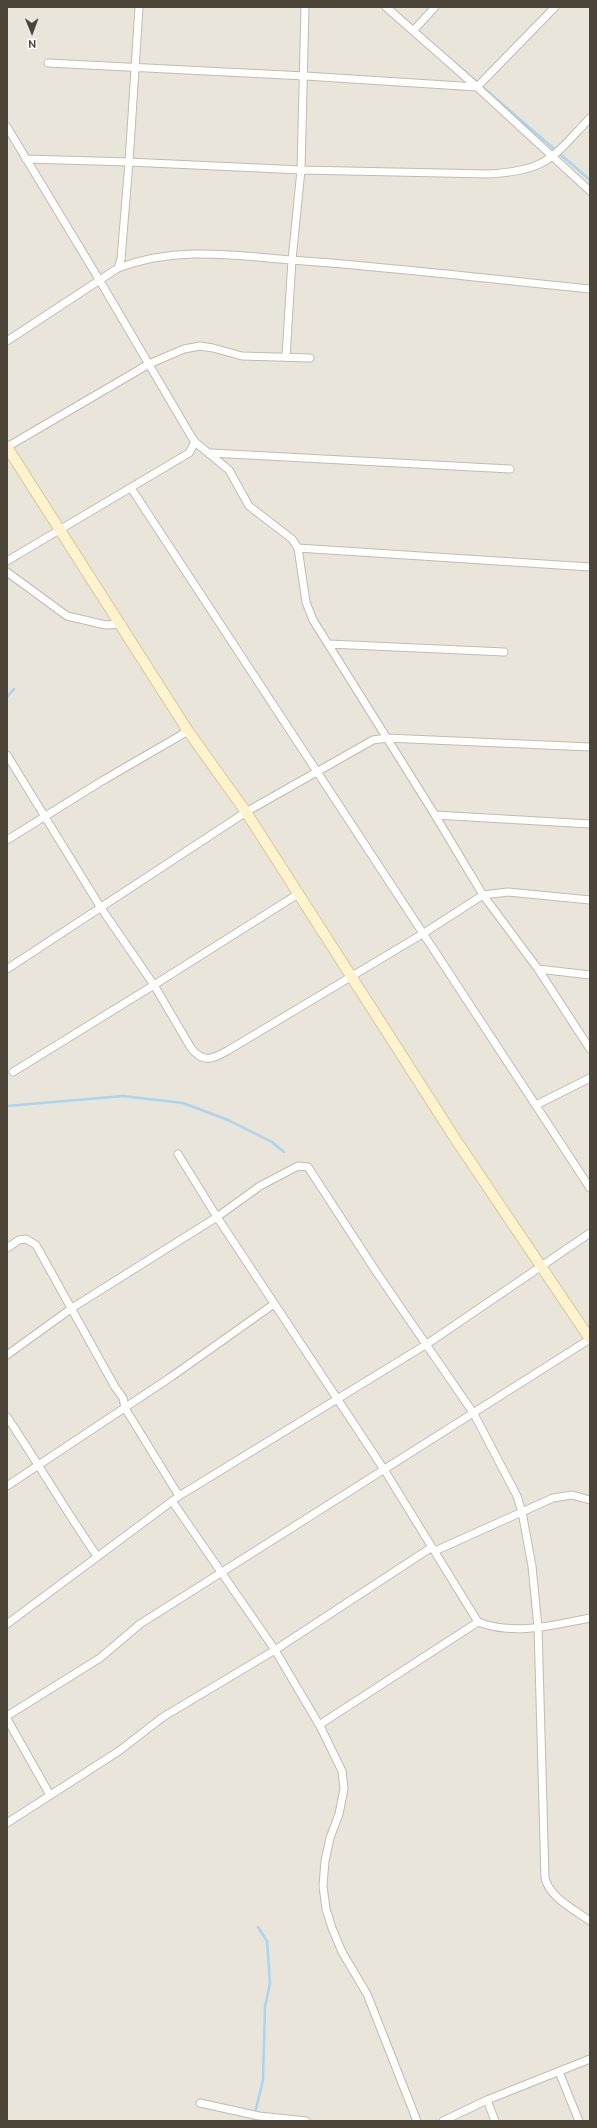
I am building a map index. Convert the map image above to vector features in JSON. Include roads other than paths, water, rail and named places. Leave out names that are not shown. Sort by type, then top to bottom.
[{"type":"main road","points":[[7,447],[122,624],[188,731],[246,812],[352,978],[540,1266],[590,1339]]},
{"type":"street","points":[[118,268],[121,259],[129,162],[139,7]]},
{"type":"street","points":[[286,357],[292,260],[301,170],[305,7]]},
{"type":"street","points":[[386,7],[477,87],[590,192]]},
{"type":"street","points":[[413,31],[435,7]]},
{"type":"street","points":[[48,63],[304,76],[477,87],[555,7]]},
{"type":"street","points":[[26,159],[301,170],[495,173],[528,170],[552,158],[590,118]]},
{"type":"street","points":[[7,128],[195,442],[211,453],[229,470],[249,506],[292,539],[298,548],[306,602],[313,620],[435,815],[483,895],[538,969],[590,1049]]},
{"type":"street","points":[[7,341],[118,268],[145,259],[189,253],[383,266],[590,289]]},
{"type":"street","points":[[7,447],[149,364],[184,349],[200,346],[242,356],[310,358]]},
{"type":"street","points":[[7,561],[189,453],[195,442]]},
{"type":"street","points":[[211,453],[510,469]]},
{"type":"street","points":[[131,488],[590,1188]]},
{"type":"street","points":[[298,548],[590,567]]},
{"type":"street","points":[[7,572],[67,616],[106,625],[122,624]]},
{"type":"street","points":[[329,644],[504,652]]},
{"type":"street","points":[[7,840],[102,780],[188,731]]},
{"type":"street","points":[[7,969],[246,812],[373,740],[387,738],[590,747]]},
{"type":"street","points":[[7,755],[46,816],[101,908],[154,986],[191,1048],[198,1056],[209,1059],[227,1051],[352,978],[483,895],[508,892],[590,900]]},
{"type":"street","points":[[435,815],[590,824]]},
{"type":"street","points":[[12,1072],[154,986],[298,894]]},
{"type":"street","points":[[538,969],[590,975]]},
{"type":"street","points":[[536,1105],[590,1078]]},
{"type":"street","points":[[178,1154],[217,1217],[385,1471],[478,1622],[492,1627],[522,1629],[590,1618]]},
{"type":"street","points":[[7,1355],[72,1308],[217,1217],[260,1186],[298,1166],[308,1167],[377,1273],[474,1414],[518,1496],[532,1566],[538,1627],[546,1882],[553,1893],[590,1921]]},
{"type":"street","points":[[7,1624],[179,1496],[338,1400],[427,1344],[590,1233]]},
{"type":"street","points":[[7,1248],[19,1240],[31,1240],[36,1245],[115,1387],[123,1398],[125,1408],[179,1496]]},
{"type":"street","points":[[7,1486],[125,1408],[274,1304]]},
{"type":"street","points":[[7,1716],[100,1658],[140,1624],[222,1571],[385,1471],[590,1339]]},
{"type":"street","points":[[7,1417],[39,1465],[68,1514],[97,1556]]},
{"type":"street","points":[[7,1823],[119,1751],[163,1717],[275,1650],[433,1549],[553,1498],[572,1495],[590,1500]]},
{"type":"street","points":[[172,1501],[222,1571],[275,1650],[319,1725],[342,1771],[344,1789],[339,1814],[330,1838],[324,1861],[323,1886],[326,1909],[342,1952],[367,1994],[417,2121]]},
{"type":"street","points":[[319,1725],[478,1622]]},
{"type":"street","points":[[7,1720],[50,1795]]},
{"type":"street","points":[[443,2121],[487,2100],[590,2059]]},
{"type":"street","points":[[559,2072],[579,2121]]},
{"type":"street","points":[[487,2100],[495,2121]]},
{"type":"street","points":[[200,2104],[259,2116],[306,2121]]},
{"type":"waterway","points":[[404,19],[590,180]]},
{"type":"waterway","points":[[7,697],[14,689]]},
{"type":"waterway","points":[[7,1106],[123,1096],[183,1103],[228,1120],[272,1142],[284,1152]]},
{"type":"waterway","points":[[253,2121],[263,2080],[265,2007],[270,1983],[267,1941],[258,1927]]}]
